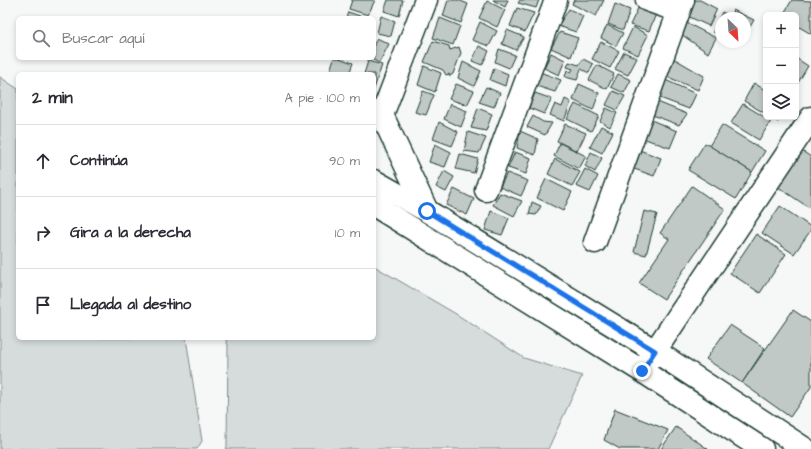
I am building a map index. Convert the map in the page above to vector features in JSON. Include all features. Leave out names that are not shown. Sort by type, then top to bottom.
[{"type":"street","points":[[426,0],[382,115],[427,211]]},
{"type":"street","points":[[486,190],[556,0]]},
{"type":"street","points":[[595,242],[681,6],[648,0]]},
{"type":"street","points":[[642,371],[810,122]]},
{"type":"street","points":[[376,182],[427,211],[655,351],[805,449]]},
{"type":"street","points":[[376,206],[642,371],[762,449]]},
{"type":"shaded area","points":[[0,77],[16,88],[16,340],[186,340],[202,441],[197,449],[0,449]]},
{"type":"shaded area","points":[[376,267],[456,314],[524,358],[582,376],[548,449],[226,449],[228,345],[226,340],[376,340]]},
{"type":"building","points":[[352,0],[375,0],[368,15],[349,9]]},
{"type":"building","points":[[388,0],[403,0],[399,16],[384,11]]},
{"type":"building","points":[[448,0],[458,0],[468,4],[461,23],[443,16]]},
{"type":"building","points":[[493,0],[508,0],[505,7]]},
{"type":"building","points":[[520,0],[539,0],[536,8],[518,3]]},
{"type":"building","points":[[574,0],[604,0],[596,16],[572,4]]},
{"type":"building","points":[[689,0],[700,0],[717,9],[709,26],[683,14]]},
{"type":"building","points":[[792,0],[811,1],[811,34],[799,27],[799,12],[785,12]]},
{"type":"building","points":[[487,1],[505,10],[497,27],[479,18]]},
{"type":"building","points":[[615,4],[630,10],[623,30],[608,24]]},
{"type":"building","points":[[639,6],[656,14],[649,31],[630,25]]},
{"type":"building","points":[[517,8],[534,13],[525,32],[510,26]]},
{"type":"building","points":[[569,9],[583,16],[576,32],[558,26]]},
{"type":"building","points":[[348,12],[360,16],[347,16]]},
{"type":"building","points":[[381,16],[395,21],[391,36],[377,33]]},
{"type":"building","points":[[440,18],[460,26],[453,45],[433,38]]},
{"type":"building","points":[[681,20],[715,37],[715,40],[708,53],[675,30]]},
{"type":"building","points":[[480,22],[497,31],[489,46],[472,40]]},
{"type":"building","points":[[607,25],[623,33],[616,46],[601,38]]},
{"type":"building","points":[[633,27],[648,35],[638,55],[623,48]]},
{"type":"building","points":[[507,30],[524,37],[516,50],[502,44]]},
{"type":"building","points":[[560,32],[578,38],[571,57],[551,48]]},
{"type":"building","points":[[377,38],[389,44],[379,63],[374,60],[376,60]]},
{"type":"building","points":[[433,41],[449,46],[450,50],[459,47],[461,53],[453,74],[450,76],[449,74],[446,75],[443,70],[424,62]]},
{"type":"building","points":[[601,42],[619,51],[610,68],[592,59]]},
{"type":"building","points":[[479,46],[489,51],[482,65],[472,61]]},
{"type":"building","points":[[499,49],[515,55],[509,68],[495,62]]},
{"type":"building","points":[[624,52],[637,58],[628,75],[615,69]]},
{"type":"building","points":[[551,53],[565,60],[559,75],[544,68]]},
{"type":"building","points":[[668,55],[704,76],[698,90],[661,74]]},
{"type":"building","points":[[583,59],[593,64],[589,73],[581,69],[577,80],[565,77],[567,70],[571,72],[573,69],[567,67],[569,62],[579,65]]},
{"type":"building","points":[[333,60],[345,60],[353,63],[350,72],[330,72]]},
{"type":"building","points":[[799,60],[808,66],[799,81]]},
{"type":"building","points":[[368,61],[382,65],[376,83],[376,72],[365,72]]},
{"type":"building","points":[[463,62],[481,71],[474,86],[458,78]]},
{"type":"building","points":[[597,65],[614,74],[607,89],[589,80]]},
{"type":"building","points":[[424,66],[441,73],[435,92],[418,85]]},
{"type":"building","points":[[494,68],[508,74],[505,86],[490,80]]},
{"type":"building","points":[[540,72],[561,80],[555,92],[533,85]]},
{"type":"building","points":[[618,74],[631,80],[624,93],[611,87]]},
{"type":"building","points":[[661,78],[696,94],[689,109],[652,95]]},
{"type":"building","points":[[754,83],[763,89],[763,112],[744,101]]},
{"type":"building","points":[[456,84],[474,91],[467,105],[449,99]]},
{"type":"building","points":[[579,84],[599,93],[593,110],[573,100]]},
{"type":"building","points":[[486,87],[500,93],[494,107],[479,102]]},
{"type":"building","points":[[423,91],[434,95],[426,115],[415,112]]},
{"type":"building","points":[[613,91],[625,96],[617,110],[606,105]]},
{"type":"building","points":[[535,93],[552,99],[544,114],[529,108]]},
{"type":"building","points":[[565,99],[571,102],[564,121],[550,115],[555,104],[562,107]]},
{"type":"building","points":[[655,101],[687,114],[679,125],[650,114]]},
{"type":"building","points":[[450,104],[467,111],[461,127],[444,119]]},
{"type":"building","points":[[575,104],[599,116],[591,131],[567,119]]},
{"type":"building","points":[[743,104],[763,116],[763,120],[771,121],[759,140],[731,123]]},
{"type":"building","points":[[478,108],[492,114],[486,131],[471,128]]},
{"type":"building","points":[[606,108],[617,113],[610,127],[600,121]]},
{"type":"building","points":[[533,116],[543,122],[552,123],[545,135],[527,127]]},
{"type":"building","points":[[649,119],[677,131],[670,148],[640,137]]},
{"type":"building","points":[[439,122],[458,132],[452,146],[433,139]]},
{"type":"building","points":[[565,124],[586,133],[577,151],[557,141]]},
{"type":"building","points":[[722,125],[765,151],[752,172],[709,146]]},
{"type":"building","points":[[601,126],[613,132],[602,153],[590,147]]},
{"type":"building","points":[[520,131],[538,139],[535,155],[517,148]]},
{"type":"building","points":[[468,132],[486,138],[479,153],[464,151]]},
{"type":"building","points":[[560,143],[586,156],[579,169],[554,156]]},
{"type":"building","points":[[705,143],[752,172],[736,199],[688,170]]},
{"type":"building","points":[[435,144],[451,152],[445,167],[429,162]]},
{"type":"building","points":[[634,148],[661,158],[654,176],[626,166]]},
{"type":"building","points":[[799,149],[811,157],[811,209],[775,185]]},
{"type":"building","points":[[515,152],[531,158],[526,174],[508,168]]},
{"type":"building","points":[[591,152],[602,158],[595,172],[585,166]]},
{"type":"building","points":[[460,154],[478,159],[474,173],[456,169]]},
{"type":"building","points":[[555,159],[580,172],[572,186],[548,174]]},
{"type":"building","points":[[585,169],[598,176],[590,192],[576,186]]},
{"type":"building","points":[[444,171],[454,177],[446,192],[436,187]]},
{"type":"building","points":[[507,173],[528,181],[521,196],[500,187]]},
{"type":"building","points":[[546,179],[572,192],[563,211],[537,198]]},
{"type":"building","points":[[692,186],[725,209],[664,299],[639,283],[669,239],[660,233]]},
{"type":"building","points":[[454,189],[474,199],[467,215],[446,205]]},
{"type":"building","points":[[500,193],[522,201],[514,216],[493,205]]},
{"type":"building","points":[[532,202],[541,206],[536,215],[529,214]]},
{"type":"building","points":[[780,206],[811,227],[811,230],[794,254],[762,233]]},
{"type":"building","points":[[491,211],[509,218],[502,235],[485,230]]},
{"type":"building","points":[[644,211],[657,214],[646,255],[634,252]]},
{"type":"building","points":[[756,234],[786,254],[760,293],[730,273]]},
{"type":"building","points":[[793,310],[811,322],[811,387],[790,417],[742,383]]},
{"type":"building","points":[[730,325],[765,348],[742,383],[706,359]]},
{"type":"building","points":[[615,409],[668,430],[658,449],[620,449],[604,440]]},
{"type":"building","points":[[676,427],[708,449],[661,449]]},
{"type":"route","points":[[427,211],[655,351],[642,371]]}]
